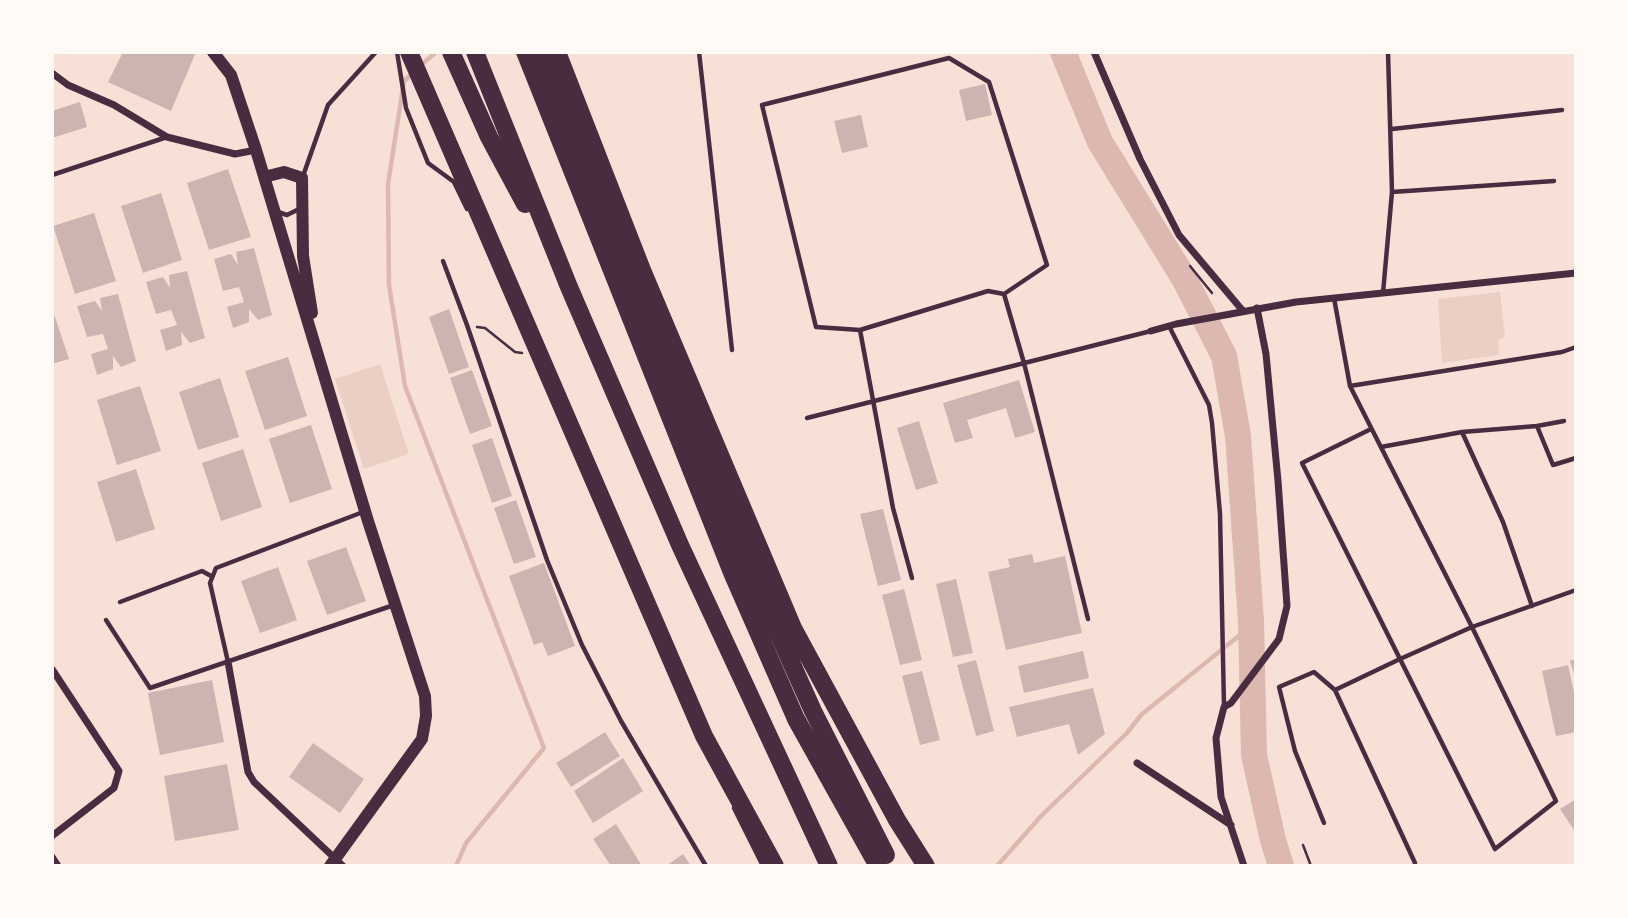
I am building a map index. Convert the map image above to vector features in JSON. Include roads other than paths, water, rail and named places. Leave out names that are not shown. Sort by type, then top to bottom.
[{"type":"highway","points":[[409,52],[704,736],[775,866]]},
{"type":"highway","points":[[475,52],[569,287],[680,545],[829,866]]},
{"type":"highway","points":[[525,52],[733,575],[796,719],[886,862]]},
{"type":"highway","points":[[542,52],[599,201],[748,566],[813,711],[886,862]]},
{"type":"highway","points":[[556,52],[642,270],[793,628],[897,820],[926,866]]},
{"type":"highway","points":[[452,53],[489,137],[569,287]]},
{"type":"street","points":[[213,52],[231,75],[256,150],[365,511],[425,696],[426,716],[422,739],[336,863],[254,782],[248,772],[228,662]]},
{"type":"street","points":[[1094,52],[1140,159],[1180,235],[1243,311]]},
{"type":"street","points":[[52,73],[68,85],[114,104],[167,137],[235,153],[256,150]]},
{"type":"street","points":[[264,177],[284,173],[302,178],[303,256],[318,355]]},
{"type":"street","points":[[1151,331],[1257,308],[1576,272]]},
{"type":"street","points":[[1244,866],[1221,797],[1216,738],[1227,705],[1279,639],[1287,606],[1266,354],[1257,308]]},
{"type":"street","points":[[52,668],[119,771],[114,788],[52,836]]},
{"type":"street","points":[[1137,763],[1231,825]]},
{"type":"street","points":[[52,857],[58,866]]},
{"type":"lane","points":[[302,178],[328,105],[376,52]]},
{"type":"lane","points":[[397,52],[406,108],[428,163],[454,182],[472,218]]},
{"type":"lane","points":[[699,52],[732,350]]},
{"type":"lane","points":[[1383,294],[1392,192],[1388,52]]},
{"type":"lane","points":[[949,58],[989,82],[1046,265],[1004,294],[988,291],[860,330],[816,327],[762,105],[949,58]]},
{"type":"lane","points":[[1392,130],[1562,110]]},
{"type":"lane","points":[[52,174],[167,137]]},
{"type":"lane","points":[[1392,192],[1554,181]]},
{"type":"lane","points":[[274,211],[287,215],[302,208]]},
{"type":"lane","points":[[443,261],[547,560],[582,645],[621,721],[706,866]]},
{"type":"lane","points":[[496,270],[537,356],[708,756]]},
{"type":"lane","points":[[1004,294],[1088,619]]},
{"type":"lane","points":[[1335,298],[1350,386],[1472,627],[1556,801],[1495,849],[1302,463],[1371,429]]},
{"type":"lane","points":[[1172,325],[1209,405],[1212,423],[1220,514],[1227,705]]},
{"type":"lane","points":[[860,330],[893,508],[912,578]]},
{"type":"lane","points":[[807,418],[1151,331]]},
{"type":"lane","points":[[1350,386],[1562,352],[1576,347]]},
{"type":"lane","points":[[1381,447],[1462,432],[1564,421]]},
{"type":"lane","points":[[1536,426],[1553,465],[1576,458]]},
{"type":"lane","points":[[1462,432],[1503,522],[1532,606]]},
{"type":"lane","points":[[228,662],[210,583],[216,568],[365,511]]},
{"type":"lane","points":[[120,602],[202,571],[211,576]]},
{"type":"lane","points":[[1335,690],[1472,627],[1576,590]]},
{"type":"lane","points":[[106,620],[150,688],[395,605]]},
{"type":"lane","points":[[1324,823],[1295,751],[1279,687],[1314,672],[1335,690],[1415,863]]},
{"type":"lane","points":[[732,805],[763,866]]},
{"type":"waterway","points":[[420,66],[436,52]]},
{"type":"waterway","points":[[1063,52],[1100,142],[1185,280],[1224,356],[1238,436],[1251,621],[1254,755],[1281,866]]},
{"type":"waterway","points":[[414,72],[404,81],[388,184],[389,285],[405,386],[544,748],[466,843],[456,866]]},
{"type":"waterway","points":[[997,866],[1041,816],[1127,733],[1141,715],[1251,626]]}]
